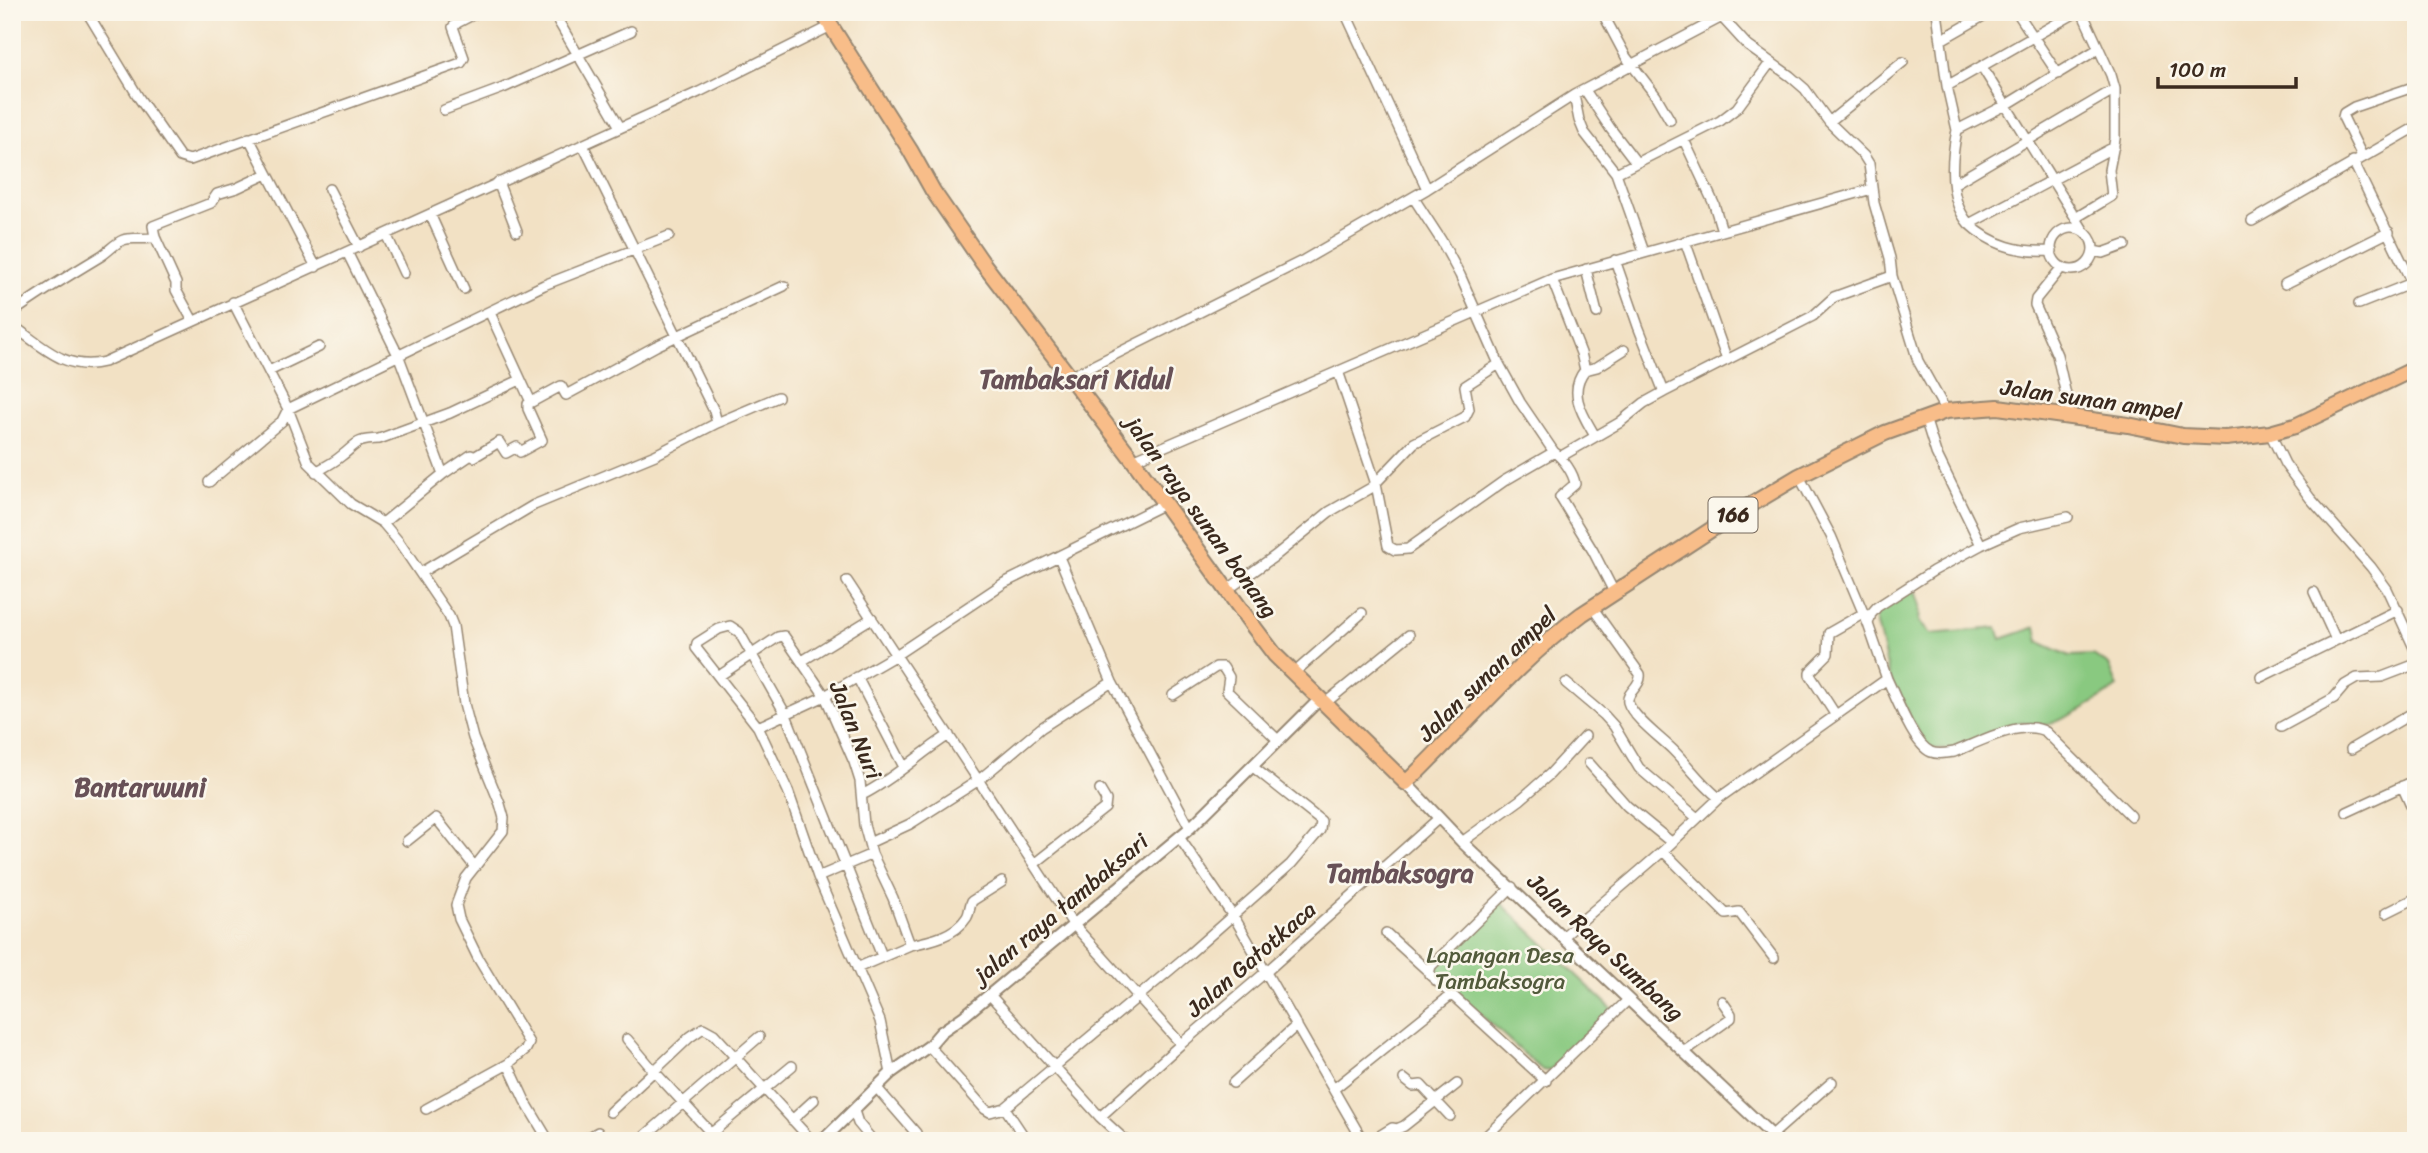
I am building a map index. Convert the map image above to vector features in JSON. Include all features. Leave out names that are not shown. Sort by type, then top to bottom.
[{"type":"main road","name":"jalan raya sunan bonang","points":[[822,12],[933,191],[982,262],[1133,460],[1275,654],[1406,783]]},
{"type":"main road","name":"Jalan sunan ampel","points":[[1406,783],[1505,682],[1559,632],[1592,607],[1799,476],[1885,433],[1946,411],[1995,407],[2205,438],[2270,433],[2323,413],[2412,370]]},
{"type":"street","points":[[87,12],[139,98],[180,156],[193,159],[461,63],[464,58],[453,27],[478,12]]},
{"type":"street","points":[[553,12],[620,127]]},
{"type":"street","points":[[1345,12],[1427,189]]},
{"type":"street","points":[[1602,12],[1632,65],[1656,96],[1670,120]]},
{"type":"street","points":[[1937,12],[1956,130],[1952,173],[1962,214],[1979,232],[2008,247],[2033,252],[2052,251]]},
{"type":"street","points":[[1941,40],[1990,12]]},
{"type":"street","points":[[2017,12],[2057,74]]},
{"type":"street","points":[[1947,86],[2077,12]]},
{"type":"street","points":[[2077,217],[2112,196],[2109,170],[2113,147],[2115,89],[2082,12]]},
{"type":"street","points":[[1070,377],[1292,266],[1427,189],[1574,95],[1718,15],[1748,46],[1805,89],[1829,122],[1864,156],[1890,258],[1892,276],[1918,361],[1946,411]]},
{"type":"street","points":[[12,326],[64,360],[84,366],[104,362],[699,92],[831,26]]},
{"type":"street","points":[[444,110],[503,88],[631,31]]},
{"type":"street","points":[[1956,130],[2006,105],[2098,49]]},
{"type":"street","points":[[1829,122],[1903,62]]},
{"type":"street","points":[[1616,173],[1731,114],[1770,63]]},
{"type":"street","points":[[1982,67],[2092,244],[2091,257],[2082,267],[2069,270],[2062,267],[2057,263],[2052,251],[2055,238],[2065,230],[2079,229],[2085,233]]},
{"type":"street","points":[[2359,304],[2414,287],[2357,159],[2343,116],[2354,107],[2416,86]]},
{"type":"street","points":[[1955,183],[2115,89]]},
{"type":"street","points":[[1585,90],[1636,162]]},
{"type":"street","points":[[1574,95],[1584,132],[1616,173],[1644,252]]},
{"type":"street","points":[[2252,221],[2416,127]]},
{"type":"street","points":[[248,138],[316,267]]},
{"type":"street","points":[[1684,140],[1714,204],[1722,230]]},
{"type":"street","points":[[583,145],[714,411],[717,423]]},
{"type":"street","points":[[1969,224],[2113,147]]},
{"type":"street","points":[[193,321],[176,290],[176,284],[153,229],[156,224],[211,203],[217,194],[267,174]]},
{"type":"street","points":[[498,182],[517,231]]},
{"type":"street","points":[[1133,460],[1552,279],[1872,188]]},
{"type":"street","points":[[329,189],[359,247]]},
{"type":"street","points":[[1413,197],[1441,240],[1499,364],[1520,402],[1576,482],[1560,497],[1614,592]]},
{"type":"street","points":[[430,214],[464,289]]},
{"type":"street","points":[[2285,284],[2389,232]]},
{"type":"street","points":[[386,234],[404,273]]},
{"type":"street","points":[[209,482],[282,421],[288,409],[544,285],[668,236]]},
{"type":"street","points":[[12,313],[121,241],[130,238],[142,241],[155,237]]},
{"type":"street","points":[[1685,241],[1727,360]]},
{"type":"street","points":[[2093,251],[2103,253],[2125,245]]},
{"type":"street","points":[[347,252],[399,357],[443,474]]},
{"type":"street","points":[[1615,260],[1664,391]]},
{"type":"street","points":[[2062,267],[2036,299],[2035,304],[2057,355],[2075,418]]},
{"type":"street","points":[[1586,269],[1597,313]]},
{"type":"street","points":[[1338,371],[1376,484],[1388,546],[1404,551],[1504,481],[1619,423],[1664,391],[1813,316],[1834,296],[1892,276]]},
{"type":"street","points":[[1552,279],[1585,370]]},
{"type":"street","points":[[383,523],[471,455],[474,457],[499,442],[506,453],[517,447],[520,452],[542,440],[527,406],[531,402],[561,386],[566,395],[616,366],[785,286]]},
{"type":"street","points":[[233,302],[288,409],[305,455],[316,472],[351,504],[383,523],[399,541],[453,626],[463,696],[473,738],[504,818],[503,831],[462,886],[456,905],[459,919],[478,958],[529,1043],[526,1049],[508,1064],[426,1108]]},
{"type":"street","points":[[490,313],[531,402]]},
{"type":"street","points":[[269,371],[319,347]]},
{"type":"street","points":[[1595,436],[1580,410],[1576,383],[1585,370],[1604,363],[1624,350]]},
{"type":"street","points":[[1227,590],[1275,556],[1329,512],[1376,484],[1414,443],[1465,417],[1468,409],[1465,386],[1499,364]]},
{"type":"street","points":[[2412,370],[2416,388]]},
{"type":"street","points":[[316,472],[341,457],[354,444],[379,439],[422,423],[520,380]]},
{"type":"street","points":[[420,573],[534,505],[655,455],[717,423],[778,397]]},
{"type":"street","points":[[1925,418],[1936,453],[1981,545]]},
{"type":"street","points":[[2270,433],[2285,464],[2299,484],[2387,589],[2416,652]]},
{"type":"street","points":[[1799,476],[1831,536],[1864,613],[1887,679],[1922,744],[1931,752],[1954,752],[2017,728],[2039,728],[2131,816]]},
{"type":"street","points":[[758,727],[825,696],[896,655],[1004,583],[1164,504]]},
{"type":"street","points":[[1868,624],[1877,607],[1933,571],[1981,545],[2019,528],[2068,517]]},
{"type":"street","points":[[1059,557],[1112,682],[1190,828]]},
{"type":"street","points":[[847,581],[1073,924],[1181,1044]]},
{"type":"street","points":[[2315,592],[2336,640]]},
{"type":"street","points":[[1592,607],[1640,674],[1640,683],[1629,697],[1628,703],[1705,787],[1719,798]]},
{"type":"street","points":[[2261,677],[2398,610]]},
{"type":"street","points":[[1294,673],[1362,613]]},
{"type":"street","points":[[1835,714],[1810,672],[1828,654],[1829,632],[1864,613]]},
{"type":"street","points":[[802,662],[872,618]]},
{"type":"street","points":[[882,956],[786,715],[734,626],[719,629],[697,643],[696,648],[758,727],[788,791],[818,877],[880,1021],[891,1073]]},
{"type":"street","points":[[1322,702],[1409,635]]},
{"type":"street","name":"Jalan Nuri","points":[[752,653],[784,636],[825,696],[860,781],[864,825],[872,854],[893,898],[910,945]]},
{"type":"street","points":[[719,676],[752,653]]},
{"type":"street","points":[[2281,727],[2334,698],[2345,685],[2357,678],[2382,677],[2416,664]]},
{"type":"street","points":[[1173,695],[1216,667],[1223,667],[1228,677],[1227,691],[1279,741]]},
{"type":"street","points":[[857,677],[904,767]]},
{"type":"street","points":[[1564,936],[1719,798],[1887,679]]},
{"type":"street","points":[[869,844],[910,824],[979,780],[1041,727],[1112,682]]},
{"type":"street","points":[[1566,683],[1609,720],[1639,768],[1696,817]]},
{"type":"street","name":"jalan raya tambaksari","points":[[822,1141],[891,1073],[929,1046],[942,1032],[1190,828],[1322,702]]},
{"type":"street","points":[[2351,749],[2416,711]]},
{"type":"street","points":[[862,795],[878,787],[949,735]]},
{"type":"street","points":[[1462,842],[1550,774],[1585,736]]},
{"type":"street","points":[[1589,763],[1627,806],[1671,842]]},
{"type":"street","points":[[929,1046],[985,1109],[990,1112],[1005,1108],[1233,916],[1290,864],[1322,826],[1321,821],[1253,767]]},
{"type":"street","points":[[2347,812],[2416,780]]},
{"type":"street","name":"Jalan Raya Sumbang","points":[[1406,783],[1462,842],[1775,1138]]},
{"type":"street","points":[[2402,786],[2416,817]]},
{"type":"street","points":[[1034,864],[1105,808],[1105,800],[1100,790]]},
{"type":"street","points":[[407,841],[436,818],[475,867]]},
{"type":"street","name":"Jalan Gatotkaca","points":[[1100,1117],[1439,818]]},
{"type":"street","points":[[1179,837],[1233,916],[1335,1088],[1363,1141]]},
{"type":"street","points":[[1663,850],[1726,914],[1739,912],[1774,958]]},
{"type":"street","points":[[818,877],[872,854]]},
{"type":"street","points":[[857,968],[910,945],[938,939],[967,917],[971,901],[1002,882]]},
{"type":"street","points":[[1429,972],[1511,887]]},
{"type":"street","points":[[2386,913],[2416,898]]},
{"type":"street","points":[[1386,933],[1546,1081]]},
{"type":"street","points":[[990,995],[1100,1117],[1126,1141]]},
{"type":"street","points":[[1335,1088],[1451,995]]},
{"type":"street","points":[[1481,1141],[1628,1000]]},
{"type":"street","points":[[1685,1051],[1731,1018],[1722,1001]]},
{"type":"street","points":[[1233,1083],[1297,1025]]},
{"type":"street","points":[[610,1112],[703,1028],[714,1034],[812,1141]]},
{"type":"street","points":[[639,1141],[759,1037]]},
{"type":"street","points":[[627,1039],[710,1133]]},
{"type":"street","points":[[508,1064],[525,1101],[549,1141]]},
{"type":"street","points":[[702,1141],[792,1066]]},
{"type":"street","points":[[1404,1079],[1413,1086],[1421,1085],[1450,1116]]},
{"type":"street","points":[[1775,1138],[1832,1082]]},
{"type":"street","points":[[1370,1141],[1392,1128],[1399,1129],[1404,1126],[1457,1084]]},
{"type":"street","points":[[876,1087],[916,1133]]},
{"type":"street","points":[[792,1119],[814,1100]]},
{"type":"street","points":[[1005,1108],[1027,1141]]},
{"type":"street","points":[[854,1111],[858,1123],[873,1141]]},
{"type":"street","points":[[583,1141],[598,1132]]},
{"type":"green space","points":[[1914,588],[1920,605],[1919,622],[1930,634],[1997,628],[2001,639],[2036,627],[2039,642],[2070,656],[2093,655],[2109,665],[2118,687],[2084,709],[2046,725],[2020,723],[1958,747],[1934,749],[1924,744],[1890,679],[1875,616],[1879,609]]},
{"type":"green space","name":"Lapangan Desa Tambaksogra","points":[[1500,902],[1613,1010],[1549,1071],[1542,1070],[1435,973],[1436,965]]},
{"type":"district","name":"Tambaksari Kidul","points":[[1076,379]]},
{"type":"district","name":"Bantarwuni","points":[[140,787]]},
{"type":"district","name":"Tambaksogra","points":[[1400,873]]}]
